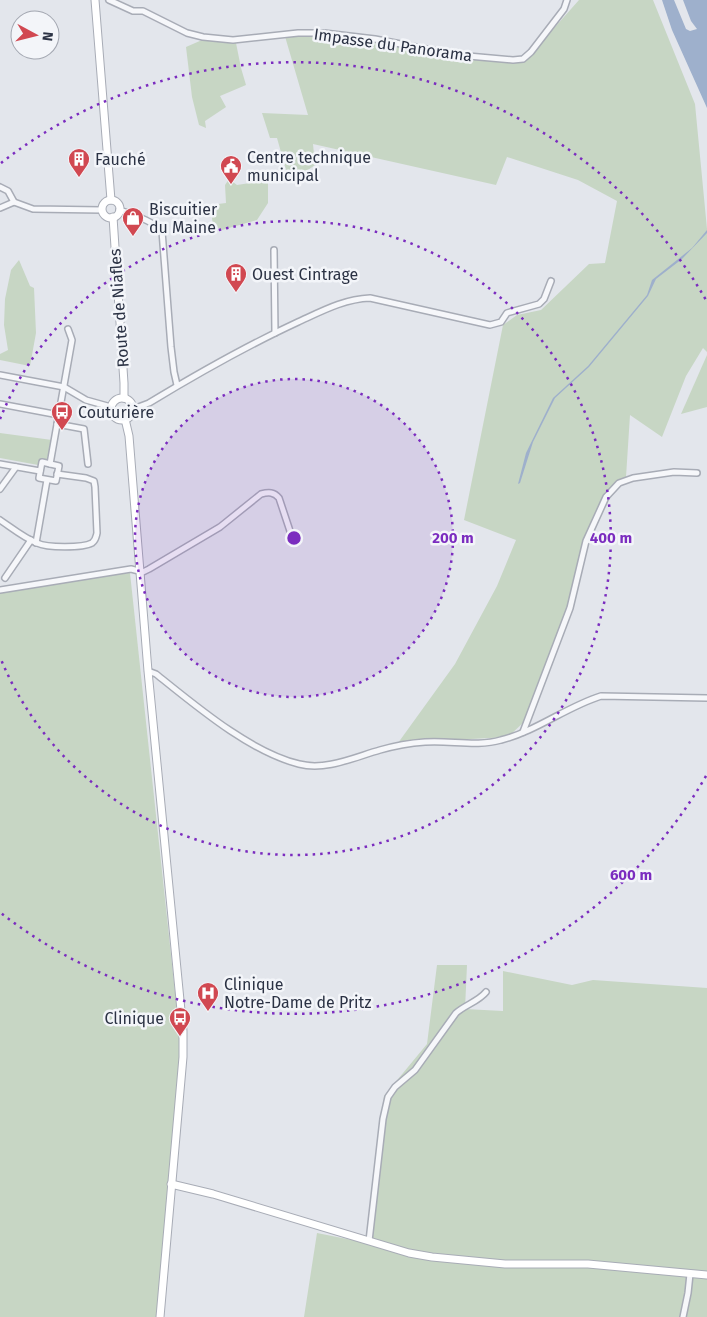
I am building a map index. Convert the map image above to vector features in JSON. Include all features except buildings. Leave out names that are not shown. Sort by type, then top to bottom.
[{"type":"street","points":[[95,0],[111,200]]},
{"type":"street","name":"Impasse du Panorama","points":[[109,0],[133,11],[143,10],[187,33],[202,38],[248,40],[298,33],[324,33],[375,39],[457,55],[513,60],[523,58],[531,52],[564,8],[567,0]]},
{"type":"street","points":[[0,187],[8,191],[14,202],[33,209],[102,210]]},
{"type":"street","points":[[119,210],[113,217],[106,216],[102,210],[104,203],[111,200],[116,202],[119,210],[146,221],[162,231],[171,347],[177,386]]},
{"type":"street","points":[[0,208],[14,202]]},
{"type":"street","name":"Route de Niafles","points":[[113,217],[124,398]]},
{"type":"street","points":[[274,250],[275,333]]},
{"type":"street","points":[[133,409],[149,403],[218,362],[339,303],[357,298],[370,298],[490,325],[501,322],[508,314],[539,304],[544,299],[551,282]]},
{"type":"street","points":[[50,464],[72,340],[68,329]]},
{"type":"street","points":[[0,375],[64,387],[86,400],[111,407]]},
{"type":"street","points":[[124,398],[131,403],[133,409],[130,416],[125,419],[115,417],[111,407],[117,399],[124,398]]},
{"type":"street","points":[[0,404],[59,415]]},
{"type":"street","points":[[125,419],[129,436],[148,671],[183,1019],[183,1057],[160,1317]]},
{"type":"street","points":[[57,424],[84,429],[88,464]]},
{"type":"street","points":[[42,462],[50,464],[59,466],[56,481],[39,478],[42,462]]},
{"type":"street","points":[[0,464],[40,471]]},
{"type":"street","points":[[0,489],[16,467]]},
{"type":"street","points":[[523,732],[570,608],[586,540],[606,497],[619,483],[633,478],[674,472],[697,473]]},
{"type":"street","points":[[0,520],[33,542],[43,545],[90,544],[96,539],[97,533],[96,487],[94,481],[57,474]]},
{"type":"street","points":[[5,578],[33,542],[47,480]]},
{"type":"street","points":[[0,590],[131,569],[146,571],[220,528],[261,494],[268,492],[275,494],[279,498],[291,534]]},
{"type":"street","points":[[148,671],[156,674],[214,719],[251,742],[276,757],[302,765],[329,765],[383,749],[425,742],[500,741],[543,724],[588,700],[601,696],[707,698]]},
{"type":"street","points":[[369,1241],[384,1113],[388,1097],[395,1087],[419,1065],[456,1013],[464,1006],[482,997],[486,992]]},
{"type":"street","points":[[171,1184],[213,1194],[408,1253],[432,1258],[505,1264],[588,1264],[707,1275]]},
{"type":"street","points":[[682,1317],[688,1293],[690,1274]]},
{"type":"green space","points":[[579,0],[653,0],[695,104],[707,229],[707,352],[703,348],[686,376],[662,437],[630,415],[626,477],[605,492],[585,539],[564,620],[525,721],[508,737],[398,743],[455,664],[497,586],[516,540],[464,520],[503,325],[517,315],[541,310],[589,264],[605,263],[617,201],[578,180],[507,157],[496,185],[313,144],[315,165],[305,172],[286,170],[277,138],[270,138],[262,113],[308,115],[284,33],[387,42],[523,63]]},
{"type":"green space","points":[[202,40],[236,43],[246,85],[220,96],[226,107],[205,121],[206,128],[199,125],[192,97],[186,47]]},
{"type":"green space","points":[[263,170],[268,176],[268,203],[257,220],[222,230],[213,225],[210,205],[226,203],[225,185],[229,179],[237,185],[250,183]]},
{"type":"green space","points":[[19,260],[30,286],[34,288],[36,333],[30,366],[0,360],[0,354],[8,350],[4,325],[5,299],[11,270]]},
{"type":"green space","points":[[707,355],[707,407],[681,414]]},
{"type":"green space","points":[[0,433],[52,440],[47,459],[40,459],[38,465],[0,458]]},
{"type":"green space","points":[[130,573],[181,1048],[161,1317],[0,1317],[0,593]]},
{"type":"green space","points":[[437,965],[467,965],[465,1009],[503,1011],[503,971],[572,985],[593,980],[707,988],[707,1317],[304,1317],[317,1233],[367,1243],[384,1096],[427,1044]]},
{"type":"water","points":[[662,0],[674,0],[686,29],[690,31],[697,29],[691,21],[683,0],[707,0],[707,108],[672,30]]},
{"type":"water","points":[[707,230],[707,233],[682,259],[656,279],[648,296],[589,367],[555,398],[533,442],[520,483],[518,484],[526,453],[553,398],[588,366],[647,295],[652,280],[692,248]]},
{"type":"place","name":"Fauché","points":[[79,178]]},
{"type":"place","name":"Centre technique municipal","points":[[231,185]]},
{"type":"place","name":"Biscuitier du Maine","points":[[133,237]]},
{"type":"place","name":"Ouest Cintrage","points":[[236,293]]},
{"type":"place","name":"Couturière","points":[[62,431]]},
{"type":"place","name":"Clinique Notre-Dame de Pritz","points":[[208,1012]]},
{"type":"place","name":"Clinique","points":[[180,1037]]}]
